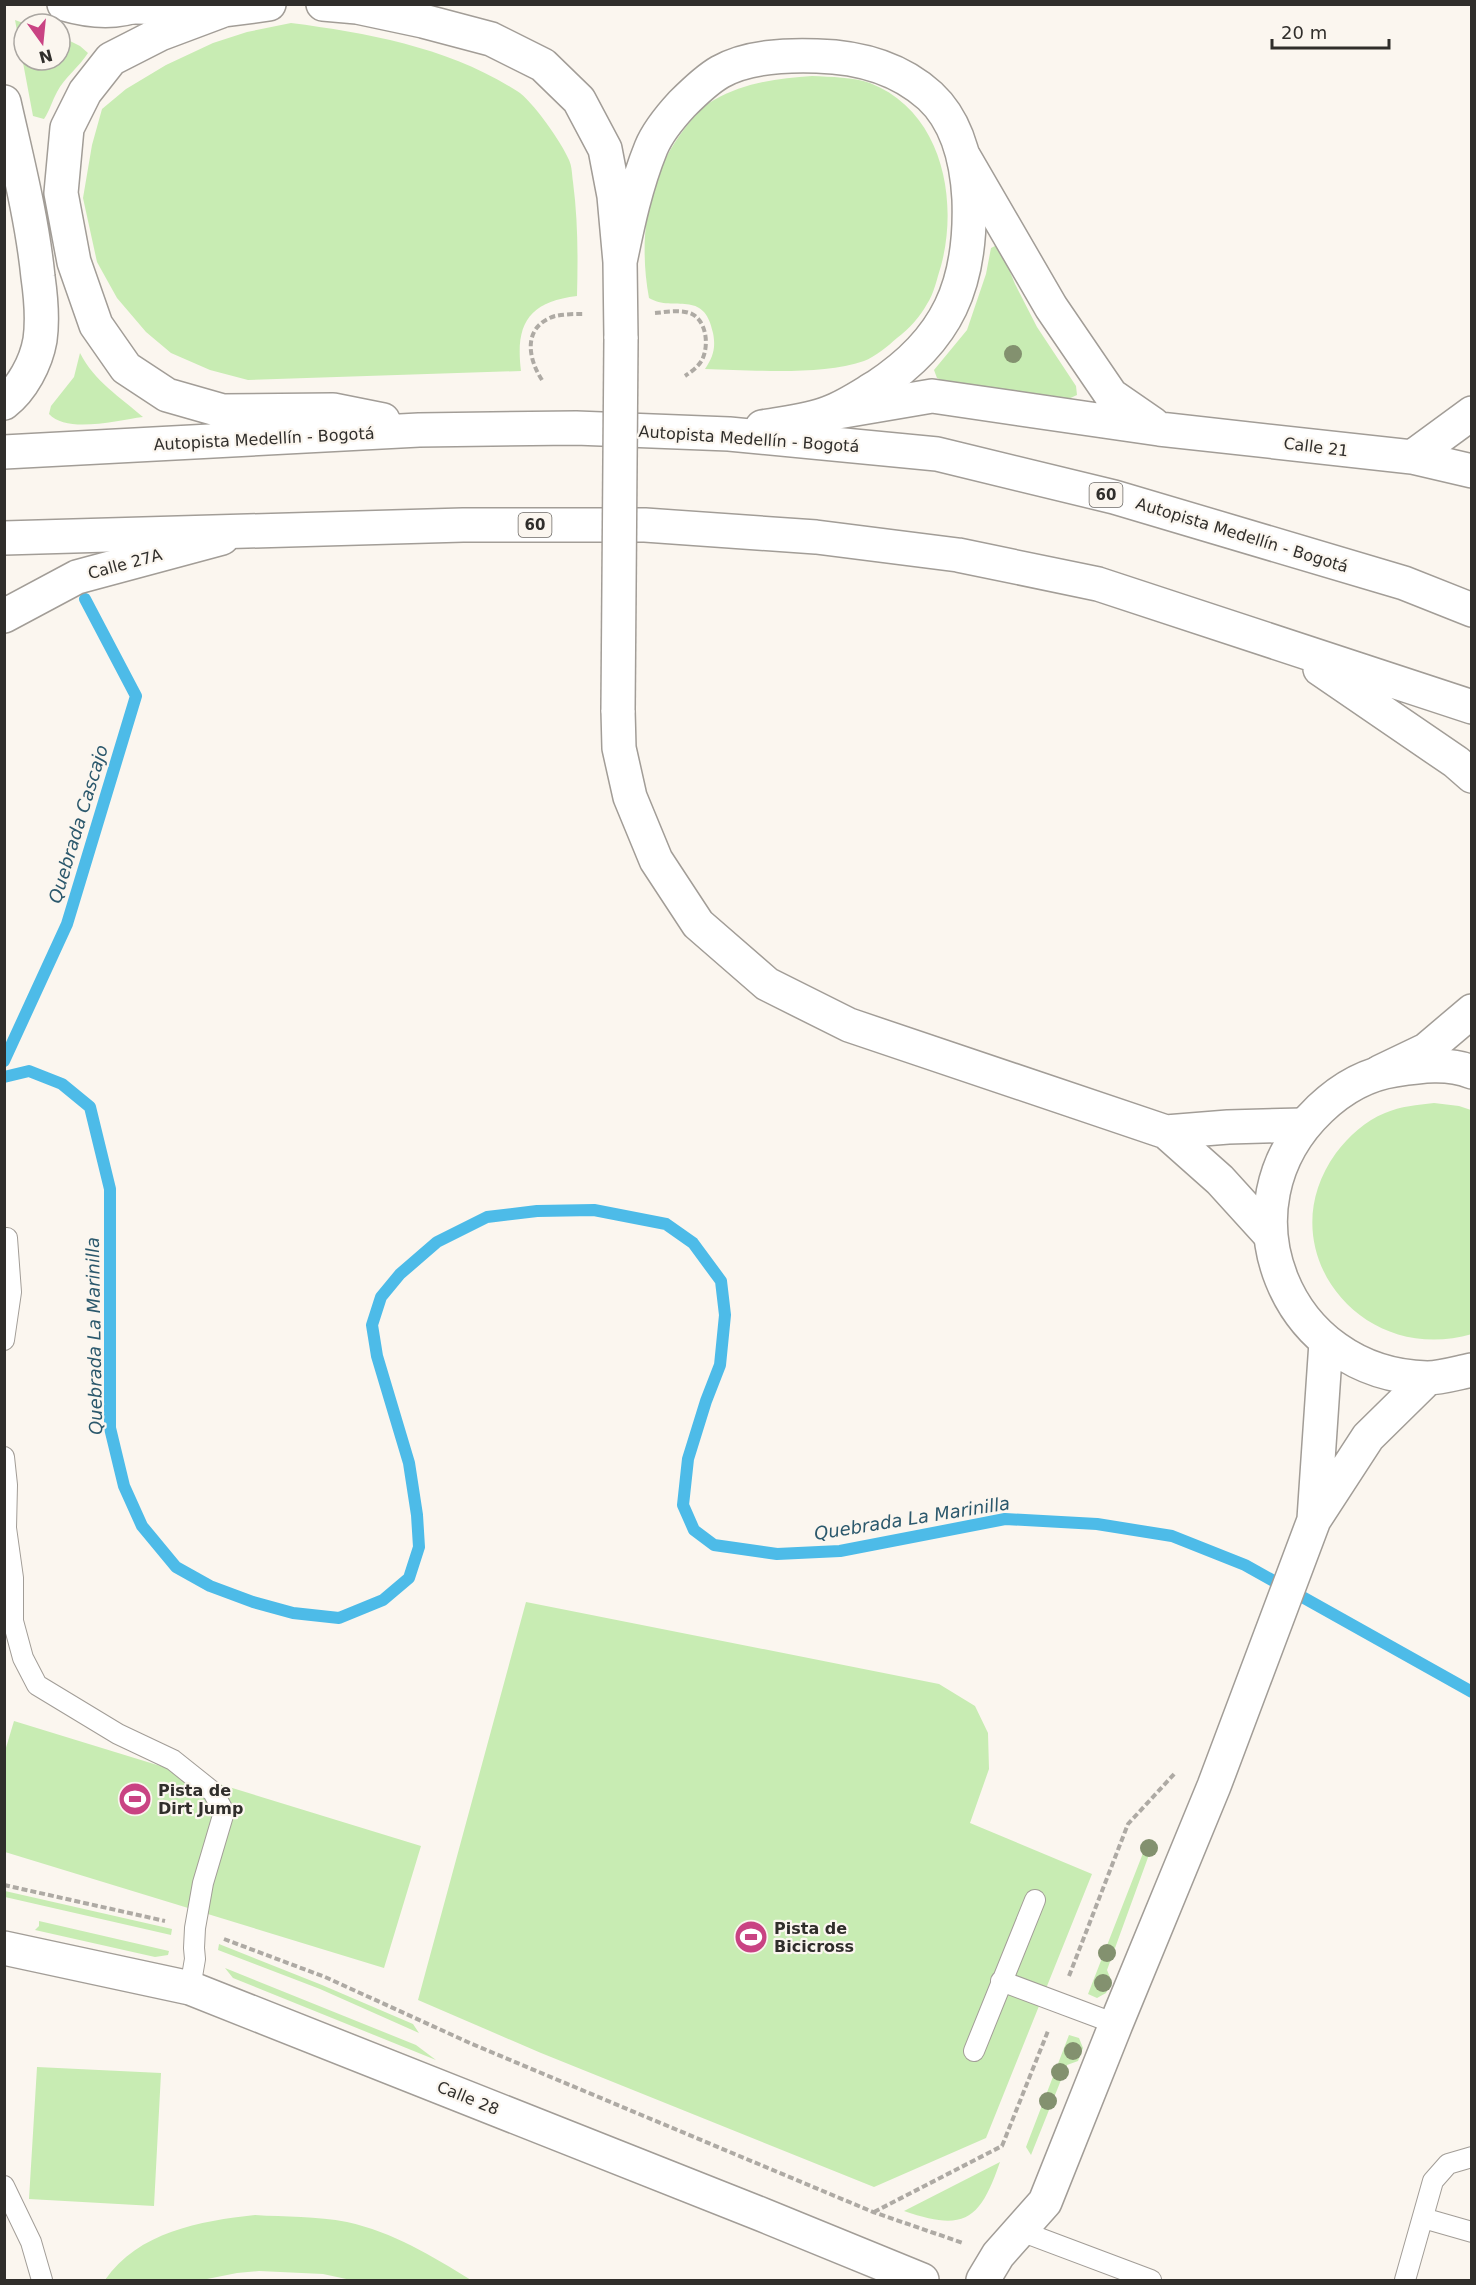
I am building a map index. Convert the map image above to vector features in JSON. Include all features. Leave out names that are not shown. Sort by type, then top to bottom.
[{"type":"main road","points":[[64,4],[90,11],[136,6],[181,6],[224,10],[269,4]]},
{"type":"main road","points":[[323,4],[423,21],[490,39],[543,65],[579,100],[605,149],[614,196],[620,262],[619,748],[630,797],[656,860],[698,924],[767,984],[849,1025],[1166,1132],[1220,1180],[1270,1235]]},
{"type":"main road","points":[[389,4],[423,21]]},
{"type":"main road","points":[[160,34],[181,6]]},
{"type":"main road","points":[[224,10],[160,34],[111,59],[85,92],[67,128],[62,192],[74,262],[96,325],[126,368],[167,395],[223,411],[333,410],[419,430]]},
{"type":"main road","points":[[620,262],[634,200],[651,146],[668,119],[692,94],[721,72],[751,61],[796,56],[841,56],[876,64],[908,80],[931,97],[951,123],[964,157],[1051,307],[1111,395],[1159,429]]},
{"type":"main road","points":[[4,102],[36,248],[42,312],[39,342],[31,367],[14,395],[4,403]]},
{"type":"main road","points":[[828,414],[891,377],[911,360],[945,320],[963,277],[969,245],[968,189],[964,157]]},
{"type":"main road","name":"Calle 21","points":[[729,434],[932,396],[1159,429],[1412,457],[1472,471]]},
{"type":"main road","points":[[1412,457],[1472,413]]},
{"type":"main road","name":"Autopista Medellín - Bogotá","points":[[4,452],[419,430],[576,428],[729,434],[937,454],[1114,497],[1404,583],[1472,610]]},
{"type":"main road","name":"60","points":[[4,537],[463,525],[645,525],[816,537],[958,555],[1098,584],[1472,707]]},
{"type":"main road","name":"Calle 27A","points":[[4,616],[77,577],[253,530]]},
{"type":"main road","points":[[1288,647],[1456,762],[1472,776]]},
{"type":"main road","points":[[1472,1011],[1426,1050],[1337,1093],[1303,1125],[1283,1159],[1272,1196],[1270,1235],[1279,1275],[1298,1311],[1326,1342],[1357,1362],[1392,1374],[1428,1378],[1472,1370]]},
{"type":"main road","points":[[1380,1072],[1426,1065],[1472,1072]]},
{"type":"main road","points":[[1166,1132],[1228,1127],[1303,1125]]},
{"type":"main road","points":[[1314,1520],[1326,1342]]},
{"type":"main road","points":[[990,2268],[1018,2230],[1046,2202],[1235,1731],[1314,1520],[1368,1437],[1428,1378]]},
{"type":"main road","name":"Calle 28","points":[[4,1948],[190,1988],[922,2280]]},
{"type":"lane","points":[[4,1340],[11,1292],[7,1238]]},
{"type":"lane","points":[[4,1457],[7,1485],[6,1528],[13,1578],[13,1621],[23,1658],[37,1685],[118,1734],[172,1760],[213,1792],[225,1812],[203,1882],[195,1928],[195,1959],[190,1988]]},
{"type":"lane","points":[[974,2050],[1035,1900]]},
{"type":"lane","points":[[1001,1981],[1116,2024]]},
{"type":"lane","points":[[1405,2280],[1433,2181],[1448,2164],[1472,2157]]},
{"type":"lane","points":[[4,2186],[31,2242],[42,2280]]},
{"type":"lane","points":[[1423,2218],[1472,2232]]},
{"type":"lane","points":[[1018,2230],[1151,2280]]},
{"type":"path","points":[[651,314],[683,311],[694,315],[703,324],[706,350],[702,362],[685,376]]},
{"type":"path","points":[[542,380],[530,356],[530,344],[543,321],[557,316],[587,314]]},
{"type":"path","points":[[4,1886],[195,1928],[325,1977],[471,2044],[873,2212],[990,2268]]},
{"type":"green space","points":[[291,23],[379,38],[437,53],[464,64],[517,91],[538,112],[553,133],[570,162],[572,171],[577,225],[577,296],[547,304],[529,318],[520,340],[521,371],[248,380],[210,370],[171,353],[146,332],[117,298],[97,262],[83,198],[92,145],[102,109],[126,89],[166,65],[213,43],[247,32]]},
{"type":"green space","points":[[72,42],[80,46],[88,53],[60,87],[44,119],[33,116],[25,72],[72,72]]},
{"type":"green space","points":[[812,76],[849,78],[870,83],[894,96],[914,114],[929,136],[939,160],[948,213],[941,266],[933,291],[924,309],[910,327],[873,357],[864,361],[827,369],[764,371],[705,369],[712,356],[714,343],[709,319],[703,311],[687,304],[659,302],[649,298],[645,253],[646,231],[654,188],[672,147],[691,120],[710,103],[725,94],[749,85]]},
{"type":"green space","points":[[997,245],[1037,327],[1076,386],[1077,395],[1064,401],[937,378],[934,370],[967,330],[986,274],[991,248]]},
{"type":"green space","points":[[80,353],[100,380],[143,417],[80,425],[57,420],[49,414],[51,406],[74,377]]},
{"type":"green space","points":[[1434,1103],[1471,1110],[1472,1334],[1431,1340],[1394,1333],[1362,1316],[1336,1292],[1319,1261],[1312,1226],[1317,1189],[1336,1153],[1352,1135],[1378,1116],[1409,1106]]},
{"type":"green space","name":"Pista de Bicicross","points":[[526,1602],[939,1684],[975,1706],[988,1733],[989,1769],[970,1823],[1092,1874],[986,2138],[874,2187],[541,2053],[418,2000]]},
{"type":"green space","name":"Pista de Dirt Jump","points":[[14,1721],[421,1846],[384,1968],[5,1852],[5,1751]]},
{"type":"green space","points":[[1154,1841],[1107,1970],[1111,1980],[1106,1993],[1097,1998],[1088,1994],[1145,1848]]},
{"type":"green space","points":[[5,1891],[172,1929],[171,1935],[5,1897]]},
{"type":"green space","points":[[39,1921],[169,1951],[168,1955],[155,1957],[35,1930],[39,1926]]},
{"type":"green space","points":[[219,1944],[413,2024],[419,2033],[320,1989],[218,1950]]},
{"type":"green space","points":[[225,1968],[416,2045],[436,2060],[233,1978]]},
{"type":"green space","points":[[1069,2035],[1079,2038],[1083,2048],[1078,2061],[1067,2065],[1031,2155],[1026,2147]]},
{"type":"green space","points":[[37,2067],[161,2073],[154,2206],[29,2199]]},
{"type":"green space","points":[[1000,2162],[985,2197],[977,2209],[967,2216],[956,2220],[942,2220],[904,2211]]},
{"type":"green space","points":[[255,2215],[324,2219],[364,2226],[412,2246],[471,2280],[351,2280],[323,2274],[259,2271],[202,2280],[105,2280],[135,2250],[152,2240],[192,2226]]},
{"type":"waterway","name":"Quebrada Cascajo","points":[[4,1061],[67,924],[136,696],[85,599]]},
{"type":"waterway","name":"Quebrada La Marinilla","points":[[4,1077],[29,1071],[62,1084],[90,1107],[110,1189],[110,1428],[124,1486],[142,1526],[176,1567],[210,1586],[253,1602],[293,1613],[339,1618],[383,1600],[409,1578],[419,1547],[417,1515],[409,1463],[377,1356],[372,1325],[381,1297],[400,1274],[437,1242],[487,1217],[537,1211],[594,1210],[666,1224],[693,1243],[721,1281],[725,1315],[720,1365],[688,1459],[683,1505],[694,1530],[714,1545],[777,1554],[840,1551],[1005,1519],[1097,1524],[1172,1536],[1245,1565],[1472,1692]]},
{"type":"place","name":"Pista de Dirt Jump","points":[[135,1799]]},
{"type":"place","name":"Pista de Bicicross","points":[[751,1937]]}]
